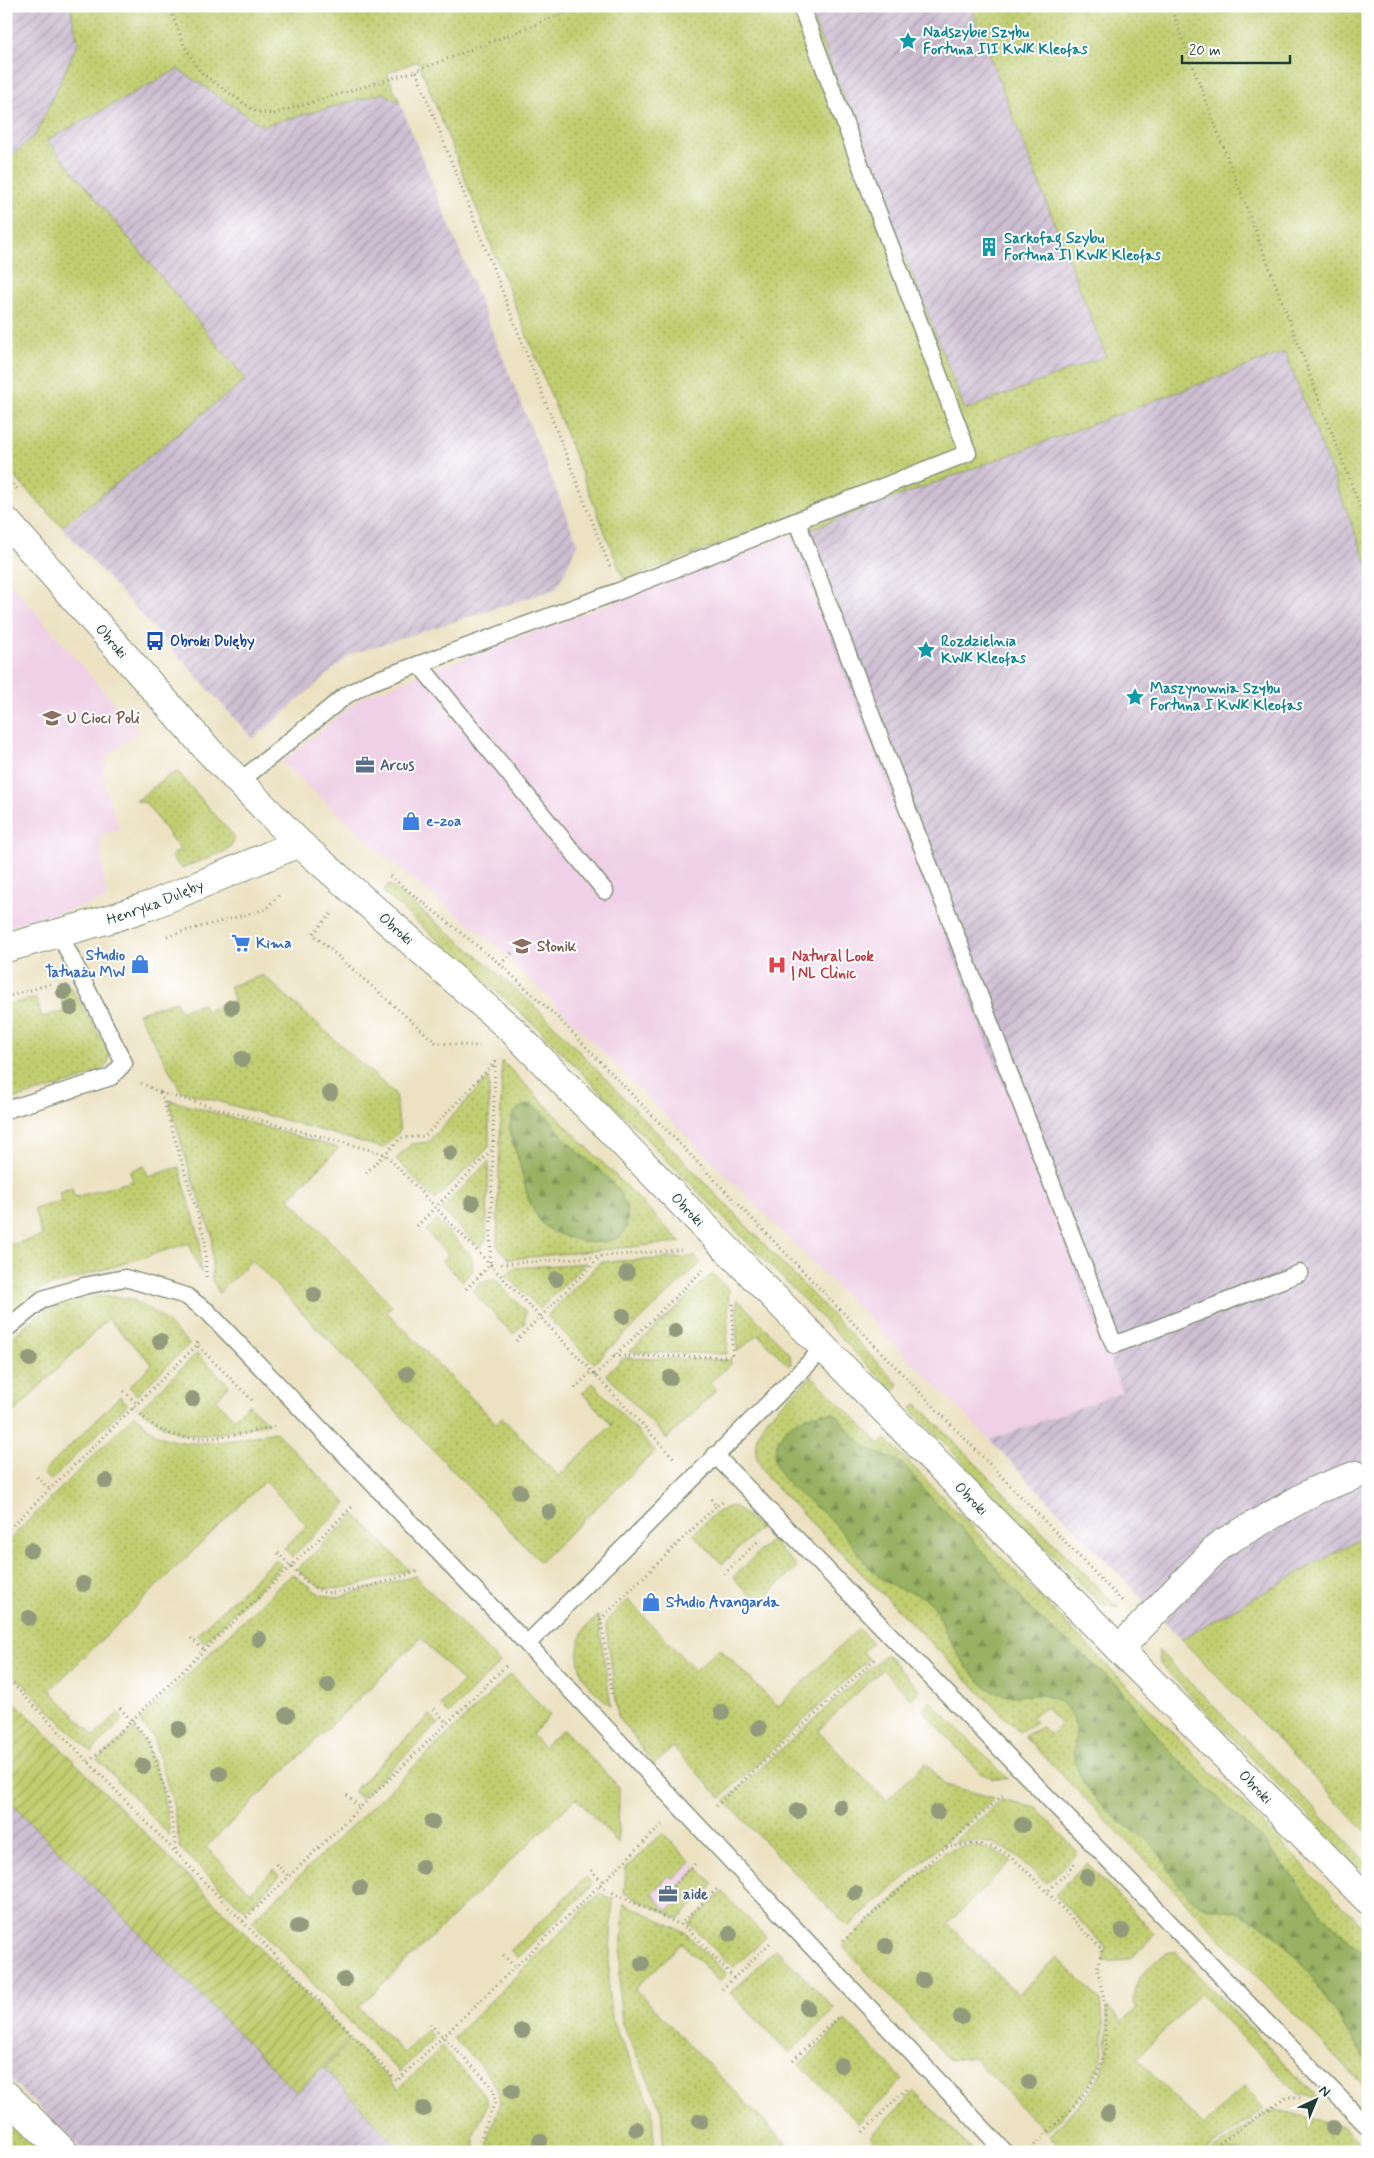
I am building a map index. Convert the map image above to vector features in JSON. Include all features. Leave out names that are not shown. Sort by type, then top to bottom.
[{"type":"street","name":"Obroki","points":[[6,521],[208,750],[299,843],[513,1031],[1368,1900]]},
{"type":"street","name":"Henryka Dulęby","points":[[6,948],[154,904],[299,843]]},
{"type":"street","points":[[1119,1649],[1221,1544],[1316,1490],[1356,1475]]},
{"type":"street","points":[[6,2095],[64,2152]]},
{"type":"lane","points":[[239,782],[356,688],[619,591],[968,453],[801,6]]},
{"type":"lane","points":[[797,522],[1114,1345],[1300,1273]]},
{"type":"lane","points":[[419,664],[606,891]]},
{"type":"lane","points":[[6,1110],[111,1077],[124,1063],[59,933]]},
{"type":"lane","points":[[6,1330],[43,1299],[84,1286],[125,1278],[186,1296],[207,1311],[527,1644],[1005,2152]]},
{"type":"lane","points":[[527,1644],[824,1348]]},
{"type":"lane","points":[[715,1455],[1368,2128]]},
{"type":"path","points":[[169,6],[184,45],[200,72],[256,112],[273,114],[416,71],[583,6]]},
{"type":"path","points":[[1170,6],[1368,528]]},
{"type":"path","points":[[416,71],[619,591]]},
{"type":"path","points":[[383,871],[500,964],[560,1019],[1144,1624]]},
{"type":"path","points":[[162,938],[266,909],[281,893]]},
{"type":"path","points":[[500,964],[513,952]]},
{"type":"path","points":[[6,997],[63,981],[78,971]]},
{"type":"path","points":[[490,1265],[495,1062],[497,1056]]},
{"type":"path","points":[[366,1173],[401,1138],[424,1136],[495,1062]]},
{"type":"path","points":[[6,1532],[197,1345],[207,1311],[205,1239],[160,1093],[384,1154],[660,1444]]},
{"type":"path","points":[[417,1226],[493,1149]]},
{"type":"path","points":[[466,1289],[490,1265],[688,1250]]},
{"type":"path","points":[[516,1341],[600,1256]]},
{"type":"path","points":[[575,1388],[614,1356],[704,1270]]},
{"type":"path","points":[[614,1356],[732,1357],[733,1295]]},
{"type":"path","points":[[197,1345],[257,1406]]},
{"type":"path","points":[[124,1391],[137,1404]]},
{"type":"path","points":[[134,1408],[160,1430],[185,1438],[228,1436],[277,1426]]},
{"type":"path","points":[[270,1419],[283,1432]]},
{"type":"path","points":[[37,1477],[50,1490]]},
{"type":"path","points":[[347,1499],[360,1512]]},
{"type":"path","points":[[89,1762],[354,1505]]},
{"type":"path","points":[[613,1700],[601,1619],[716,1506]]},
{"type":"path","points":[[724,1574],[763,1536]]},
{"type":"path","points":[[278,1553],[302,1578],[322,1592],[338,1593],[419,1571]]},
{"type":"path","points":[[412,1565],[426,1578]]},
{"type":"path","points":[[191,1638],[204,1650]]},
{"type":"path","points":[[714,1808],[879,1655]]},
{"type":"path","points":[[502,1656],[516,1670]]},
{"type":"path","points":[[243,1921],[509,1663]]},
{"type":"path","points":[[6,1677],[397,2081],[664,1823]]},
{"type":"path","points":[[120,1708],[149,1740],[170,1807],[176,1852]]},
{"type":"path","points":[[434,1709],[447,1723]]},
{"type":"path","points":[[841,1943],[1009,1789]]},
{"type":"path","points":[[347,1794],[360,1808]]},
{"type":"path","points":[[945,1848],[975,1844],[992,1846],[1004,1851],[1047,1892],[1102,1950],[1097,1968],[1105,2004],[1105,2051],[1098,2072],[1088,2089],[1072,2108],[1031,2151],[1024,2143]]},
{"type":"path","points":[[673,1886],[700,1859]]},
{"type":"path","points":[[1047,1892],[1079,1860]]},
{"type":"path","points":[[276,1864],[289,1877]]},
{"type":"path","points":[[591,1870],[603,1882]]},
{"type":"path","points":[[680,1925],[723,1883]]},
{"type":"path","points":[[599,1886],[687,1928],[734,1978]]},
{"type":"path","points":[[722,1989],[776,1938]]},
{"type":"path","points":[[503,1955],[515,1967]]},
{"type":"path","points":[[793,2060],[840,2015]]},
{"type":"path","points":[[430,2024],[494,2090],[495,2102],[480,2140],[482,2152]]},
{"type":"path","points":[[862,2132],[909,2086]]},
{"type":"path","points":[[1207,2152],[1287,2096],[1303,2099]]},
{"type":"shaded area","points":[[6,6],[70,6],[78,42],[36,134],[6,161]]},
{"type":"shaded area","points":[[808,6],[970,6],[1106,356],[965,410]]},
{"type":"shaded area","points":[[178,69],[263,126],[383,93],[400,103],[578,544],[556,589],[351,654],[253,739],[62,527],[246,379],[46,140]]},
{"type":"shaded area","points":[[1286,352],[1368,566],[1368,1534],[1181,1639],[990,1440],[1122,1392],[791,535]]},
{"type":"shaded area","points":[[791,535],[1122,1392],[990,1440],[498,947],[383,855],[282,762],[362,697]]},
{"type":"shaded area","points":[[6,578],[138,731],[108,756],[103,771],[105,789],[120,830],[100,834],[106,899],[6,927]]},
{"type":"shaded area","points":[[6,1798],[297,2092],[324,2068],[403,2152],[85,2152],[6,2075]]},
{"type":"shaded area","points":[[663,1833],[713,1885],[679,1919],[624,1893],[626,1868]]},
{"type":"green space","points":[[70,6],[808,6],[965,410],[1106,356],[970,6],[1368,6],[1368,566],[1285,352],[811,529],[804,512],[624,580],[418,61],[387,73],[400,103],[383,93],[263,126],[178,69],[47,140],[246,379],[62,527],[6,468],[6,161],[36,134],[78,43]]},
{"type":"green space","points":[[178,772],[235,838],[230,847],[224,852],[181,868],[171,856],[180,850],[146,803],[136,801],[168,776]]},
{"type":"green space","points":[[389,885],[484,961],[547,1018],[899,1385],[893,1391],[538,1028],[383,892]]},
{"type":"green space","points":[[264,976],[395,1094],[400,1131],[383,1148],[181,1091],[138,1013],[176,1001],[179,1011],[203,1004],[205,1011],[234,1001],[230,986]]},
{"type":"green space","points":[[70,986],[108,1050],[109,1058],[106,1066],[100,1071],[75,1081],[6,1101],[6,1005],[36,998],[42,1017],[65,1011],[59,991]]},
{"type":"green space","points":[[502,1061],[681,1242],[509,1259],[497,1246]]},
{"type":"green space","points":[[489,1077],[489,1147],[435,1200],[396,1159],[411,1144],[428,1142]]},
{"type":"green space","points":[[169,1100],[339,1148],[289,1198],[392,1306],[387,1312],[496,1423],[502,1418],[559,1476],[612,1425],[582,1393],[593,1383],[655,1451],[540,1562],[252,1260],[219,1293],[212,1280],[212,1235],[192,1179]]},
{"type":"green space","points":[[530,1104],[543,1112],[566,1141],[600,1170],[617,1189],[627,1211],[626,1227],[620,1237],[600,1243],[581,1241],[551,1230],[538,1217],[528,1196],[510,1129],[510,1123],[515,1111]]},
{"type":"green space","points":[[489,1161],[486,1239],[480,1248],[441,1209]]},
{"type":"green space","points":[[145,1166],[148,1177],[179,1167],[200,1239],[201,1273],[189,1243],[41,1289],[6,1318],[6,1235],[10,1245],[42,1236],[34,1209],[61,1201],[59,1192],[72,1188],[75,1197],[133,1181],[130,1171]]},
{"type":"green space","points":[[437,1220],[472,1257],[473,1271],[462,1281],[442,1261],[448,1255],[426,1231]]},
{"type":"green space","points":[[695,1257],[701,1263],[594,1363],[547,1316],[600,1262]]},
{"type":"green space","points":[[586,1263],[540,1309],[506,1275],[514,1268]]},
{"type":"green space","points":[[712,1274],[729,1290],[727,1354],[629,1352]]},
{"type":"green space","points":[[495,1279],[526,1312],[524,1324],[513,1334],[472,1291],[482,1282]]},
{"type":"green space","points":[[104,1296],[132,1299],[159,1315],[189,1344],[137,1395],[129,1387],[152,1364],[108,1319],[6,1420],[6,1343],[29,1322],[50,1309],[61,1304]]},
{"type":"green space","points":[[737,1299],[790,1354],[791,1363],[789,1366],[758,1334],[737,1352]]},
{"type":"green space","points":[[197,1353],[229,1385],[216,1400],[234,1418],[248,1404],[268,1423],[226,1432],[193,1435],[184,1434],[166,1427],[140,1409]]},
{"type":"green space","points":[[624,1358],[727,1360],[732,1363],[710,1382],[717,1390],[667,1439],[606,1374]]},
{"type":"green space","points":[[812,1376],[880,1444],[886,1439],[1368,1932],[1368,2090],[1024,1736],[1042,1727],[1049,1735],[1062,1725],[1045,1707],[1031,1717],[1036,1722],[1019,1732],[771,1482],[757,1458],[756,1443],[758,1435],[768,1417]]},
{"type":"green space","points":[[120,1396],[128,1404],[51,1480],[43,1473]]},
{"type":"green space","points":[[917,1404],[1118,1608],[1099,1603],[911,1409]]},
{"type":"green space","points":[[821,1413],[836,1414],[854,1437],[874,1452],[894,1459],[905,1466],[925,1491],[969,1535],[1032,1611],[1117,1685],[1173,1755],[1266,1843],[1324,1916],[1368,1958],[1368,2063],[1311,1976],[1278,1938],[1258,1923],[1236,1912],[1210,1908],[1195,1901],[1182,1889],[1152,1845],[1117,1819],[1095,1798],[1084,1783],[1076,1765],[1074,1754],[1076,1726],[1070,1713],[1063,1705],[1045,1696],[1010,1696],[993,1691],[986,1686],[972,1673],[961,1658],[945,1631],[934,1607],[923,1597],[894,1586],[880,1577],[866,1563],[833,1522],[782,1476],[776,1465],[775,1453],[782,1433],[797,1421]]},
{"type":"green space","points":[[134,1415],[158,1435],[186,1443],[217,1442],[276,1432],[347,1504],[292,1557],[284,1548],[307,1525],[265,1481],[50,1690],[94,1736],[118,1713],[123,1719],[91,1752],[6,1667],[6,1543]]},
{"type":"green space","points":[[734,1506],[760,1528],[722,1564],[693,1534],[717,1513]]},
{"type":"green space","points":[[355,1514],[409,1570],[344,1588],[334,1589],[318,1585],[297,1569]]},
{"type":"green space","points":[[1368,1534],[1368,1834],[1181,1639]]},
{"type":"green space","points":[[771,1540],[797,1567],[758,1604],[733,1577]]},
{"type":"green space","points":[[275,1559],[282,1566],[204,1642],[197,1634]]},
{"type":"green space","points":[[292,1574],[321,1595],[338,1597],[415,1576],[500,1663],[449,1714],[440,1705],[463,1682],[421,1638],[206,1847],[250,1892],[273,1869],[280,1876],[245,1911],[180,1848],[173,1804],[153,1737],[139,1721]]},
{"type":"green space","points":[[628,1600],[695,1670],[717,1650],[722,1650],[778,1707],[858,1629],[872,1642],[863,1652],[869,1659],[721,1798],[673,1747],[654,1765],[618,1716],[606,1626],[608,1619]]},
{"type":"green space","points":[[598,1616],[611,1706],[588,1684],[580,1669],[578,1649],[581,1636],[584,1630]]},
{"type":"green space","points":[[1158,1650],[1368,1863],[1368,1877],[1160,1664]]},
{"type":"green space","points":[[886,1654],[920,1690],[911,1699],[882,1669],[818,1731],[886,1801],[926,1763],[945,1785],[995,1798],[848,1927],[725,1801]]},
{"type":"green space","points":[[511,1674],[550,1715],[532,1735],[544,1747],[563,1729],[619,1787],[618,1843],[576,1798],[359,2007],[404,2053],[427,2030],[434,2038],[399,2072],[252,1921]]},
{"type":"green space","points":[[6,1693],[351,2040],[297,2093],[6,1798]]},
{"type":"green space","points":[[930,1701],[1008,1779],[995,1779],[980,1773],[922,1709]]},
{"type":"green space","points":[[430,1715],[438,1724],[361,1798],[353,1791]]},
{"type":"green space","points":[[133,1728],[146,1743],[156,1767],[170,1836],[98,1760]]},
{"type":"green space","points":[[1001,1800],[1037,1808],[1078,1853],[1046,1883],[1005,1849],[984,1842],[953,1843]]},
{"type":"green space","points":[[663,1833],[691,1862],[673,1880],[669,1876],[651,1893],[667,1911],[686,1893],[680,1886],[698,1868],[713,1885],[679,1919],[624,1893],[626,1868]]},
{"type":"green space","points":[[975,1846],[990,1849],[1011,1861],[948,1924],[1018,1995],[1057,1957],[1101,2001],[1104,2039],[1100,2063],[1088,2085],[1046,2132],[973,2057],[950,2060],[842,1946],[944,1853],[958,1847]]},
{"type":"green space","points":[[1087,1863],[1154,1933],[1139,1952],[1127,1959],[1103,1961],[1106,1948],[1055,1895]]},
{"type":"green space","points":[[586,1877],[593,1885],[517,1958],[510,1951]]},
{"type":"green space","points":[[722,1892],[766,1937],[733,1968],[689,1924]]},
{"type":"green space","points":[[600,1893],[613,1899],[608,1990],[613,2024],[652,2108],[654,2152],[489,2152],[489,2134],[499,2107],[500,2098],[497,2089],[484,2070],[453,2038]]},
{"type":"green space","points":[[624,1903],[685,1932],[726,1974],[719,1982],[682,1943],[635,1989],[794,2152],[664,2152],[661,2108],[622,2023],[619,1993]]},
{"type":"green space","points":[[776,1949],[835,2009],[789,2053],[730,1993]]},
{"type":"green space","points":[[1169,1952],[1176,1952],[1320,2100],[1298,2094],[1200,1994],[1137,2058],[1203,2126],[1244,2086],[1264,2109],[1203,2152],[1065,2152],[1049,2135],[1086,2097],[1100,2075],[1105,2063],[1107,2050],[1107,2007],[1123,2022],[1137,2008],[1134,1991],[1141,1976],[1155,1962]]},
{"type":"green space","points":[[845,2020],[903,2079],[858,2123],[800,2065]]},
{"type":"green space","points":[[351,2040],[399,2089],[442,2047],[485,2095],[488,2104],[473,2136],[476,2152],[403,2152],[324,2068]]},
{"type":"green space","points":[[915,2092],[975,2152],[885,2152],[870,2136]]},
{"type":"green space","points":[[1272,2109],[1343,2126],[1368,2152],[1210,2152]]},
{"type":"green space","points":[[6,2114],[45,2152],[6,2152]]},
{"type":"place","name":"Nadszybie Szybu Fortuna III KWK Kleofas","points":[[908,41]]},
{"type":"place","name":"Sarkofag Szybu Fortuna II KWK Kleofas","points":[[989,247]]},
{"type":"place","name":"Obroki Dulęby","points":[[155,641]]},
{"type":"place","name":"Rozdzielnia KWK Kleofas","points":[[926,650]]},
{"type":"place","name":"Maszynownia Szybu Fortuna I KWK Kleofas","points":[[1135,697]]},
{"type":"place","name":"U Cioci Poli","points":[[52,718]]},
{"type":"place","name":"Arcus","points":[[365,765]]},
{"type":"place","name":"e-zoa","points":[[411,821]]},
{"type":"place","name":"Kima","points":[[241,943]]},
{"type":"place","name":"Słonik","points":[[522,946]]},
{"type":"place","name":"Studio Tatuażu MW","points":[[140,964]]},
{"type":"place","name":"Natural Look | NL Clinic","points":[[777,965]]},
{"type":"place","name":"Studio Avangarda","points":[[651,1602]]},
{"type":"place","name":"aide","points":[[668,1894]]}]
